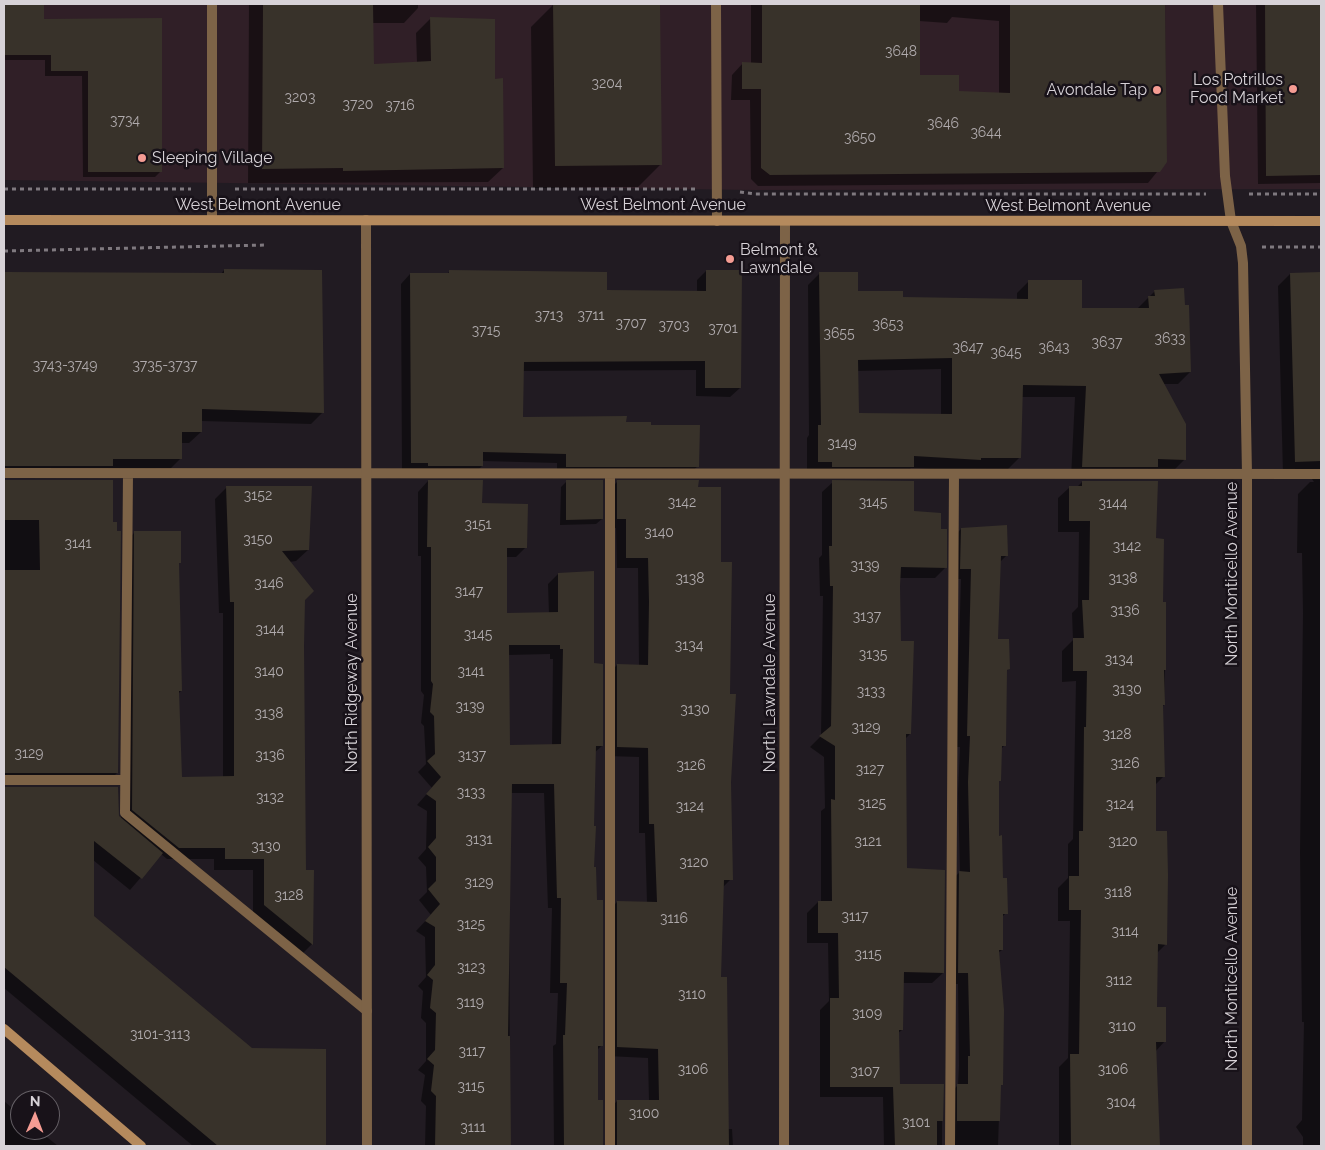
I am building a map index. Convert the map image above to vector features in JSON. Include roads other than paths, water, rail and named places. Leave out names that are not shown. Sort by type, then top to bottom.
[{"type":"main road","name":"West Belmont Avenue","points":[[4,220],[1321,221]]},
{"type":"main road","points":[[4,1030],[141,1146]]},
{"type":"street","points":[[212,4],[212,220]]},
{"type":"street","points":[[716,4],[717,220]]},
{"type":"street","name":"North Monticello Avenue","points":[[1218,4],[1224,176],[1231,221],[1241,246],[1243,263],[1247,474],[1247,1146]]},
{"type":"street","name":"North Ridgeway Avenue","points":[[366,220],[368,1146]]},
{"type":"street","name":"North Lawndale Avenue","points":[[784,1146],[785,221]]},
{"type":"street","points":[[4,474],[1321,474]]},
{"type":"street","points":[[128,474],[125,813],[367,1011]]},
{"type":"street","points":[[610,474],[610,1146]]},
{"type":"street","points":[[950,1146],[954,474]]},
{"type":"street","points":[[4,780],[125,780]]},
{"type":"place","name":"Los Potrillos Food Market","points":[[1293,89]]},
{"type":"place","name":"Avondale Tap","points":[[1157,90]]},
{"type":"place","name":"Sleeping Village","points":[[142,158]]},
{"type":"place","name":"Belmont & Lawndale","points":[[730,259]]}]
